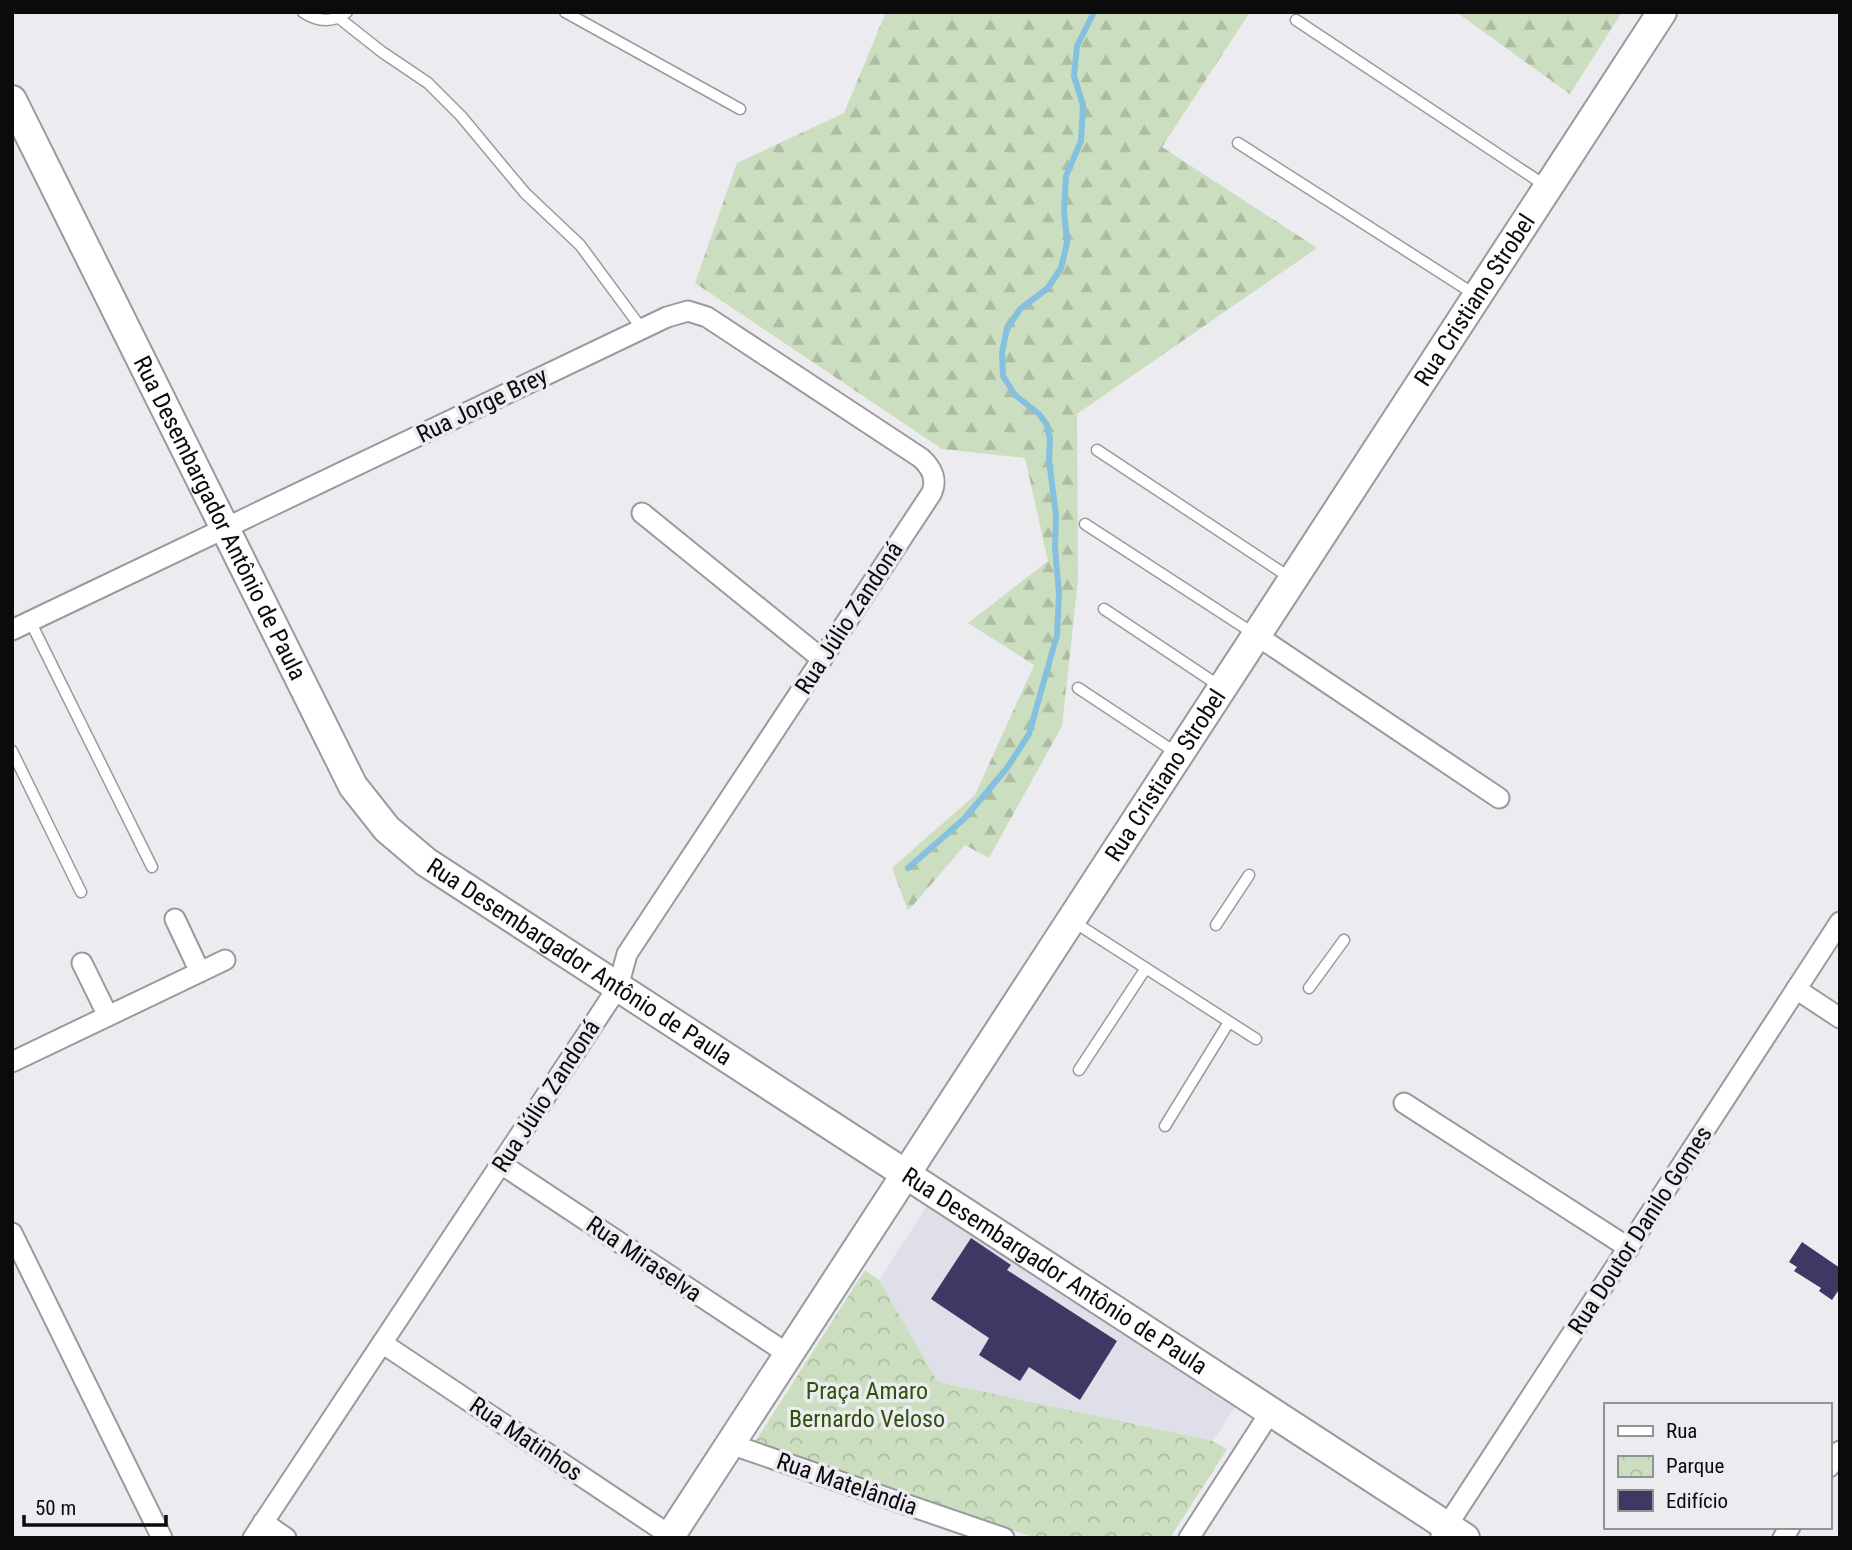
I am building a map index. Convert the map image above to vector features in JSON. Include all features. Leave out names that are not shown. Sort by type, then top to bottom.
[{"type":"main road","name":"Rua Cristiano Strobel","points":[[670,1537],[1662,12]]},
{"type":"main road","name":"Rua Desembargador Antônio de Paula","points":[[12,100],[354,786],[387,829],[426,862],[1271,1411],[1450,1534]]},
{"type":"street","name":"Rua Jorge Brey","points":[[21,626],[678,312],[698,312],[921,458],[932,471]]},
{"type":"street","name":"Rua Júlio Zandoná","points":[[258,1530],[618,987],[627,954],[931,494],[935,480],[932,471]]},
{"type":"street","points":[[642,513],[822,659]]},
{"type":"street","points":[[1256,635],[1499,798]]},
{"type":"street","points":[[175,919],[200,972]]},
{"type":"street","name":"Rua Doutor Danilo Gomes","points":[[1450,1534],[1629,1248],[1840,922]]},
{"type":"street","points":[[13,1059],[225,960]]},
{"type":"street","points":[[82,963],[108,1016]]},
{"type":"street","points":[[1796,989],[1840,1018]]},
{"type":"street","points":[[1404,1103],[1629,1248]]},
{"type":"street","name":"Rua Miraselva","points":[[501,1164],[788,1354]]},
{"type":"street","points":[[12,1233],[162,1538]]},
{"type":"street","name":"Rua Matinhos","points":[[382,1343],[670,1537]]},
{"type":"street","points":[[1189,1538],[1271,1411]]},
{"type":"street","name":"Rua Matelândia","points":[[730,1444],[1004,1538]]},
{"type":"street","points":[[258,1530],[286,1538]]},
{"type":"lane","points":[[303,12],[325,21],[343,15],[382,52],[428,83],[461,116],[525,193],[580,245],[642,329]]},
{"type":"lane","points":[[565,12],[740,109]]},
{"type":"lane","points":[[1296,20],[1548,187]]},
{"type":"lane","points":[[1238,143],[1477,296]]},
{"type":"lane","points":[[1097,450],[1292,580]]},
{"type":"lane","points":[[1085,524],[1256,635]]},
{"type":"lane","points":[[1104,609],[1222,687]]},
{"type":"lane","points":[[21,626],[152,867]]},
{"type":"lane","points":[[1078,688],[1179,754]]},
{"type":"lane","points":[[12,751],[81,892]]},
{"type":"lane","points":[[1216,925],[1249,875]]},
{"type":"lane","points":[[1070,920],[1256,1039]]},
{"type":"lane","points":[[1309,988],[1344,940]]},
{"type":"lane","points":[[1079,1070],[1146,968]]},
{"type":"lane","points":[[1165,1126],[1229,1022]]},
{"type":"shaded area","points":[[927,1206],[1237,1404],[1213,1441],[938,1382],[879,1280]]},
{"type":"green space","points":[[883,12],[1250,12],[1162,147],[1317,248],[1077,414],[1078,580],[1062,726],[989,858],[965,845],[908,911],[892,868],[975,795],[1034,665],[968,623],[1048,561],[1025,458],[942,449],[695,283],[737,163],[844,113],[885,14]]},
{"type":"green space","points":[[1456,12],[1622,12],[1570,94]]},
{"type":"green space","name":"Praça Amaro Bernardo Veloso","points":[[865,1270],[879,1280],[938,1382],[1213,1441],[1227,1449],[1170,1538],[1036,1538],[753,1445]]},
{"type":"building","points":[[971,1238],[1011,1265],[1007,1270],[1117,1341],[1080,1400],[1029,1367],[1020,1381],[979,1355],[989,1338],[931,1299]]},
{"type":"building","points":[[1802,1242],[1840,1268],[1840,1288],[1832,1300],[1819,1291],[1821,1288],[1794,1271],[1797,1267],[1789,1262]]},
{"type":"waterway","points":[[908,868],[964,819],[1007,768],[1029,734],[1057,635],[1059,594],[1055,548],[1056,515],[1049,460],[1050,439],[1047,425],[1039,414],[1015,395],[1003,376],[1002,352],[1007,329],[1020,309],[1048,288],[1061,268],[1067,243],[1064,209],[1066,176],[1081,141],[1083,105],[1074,76],[1077,46],[1094,12]]}]
